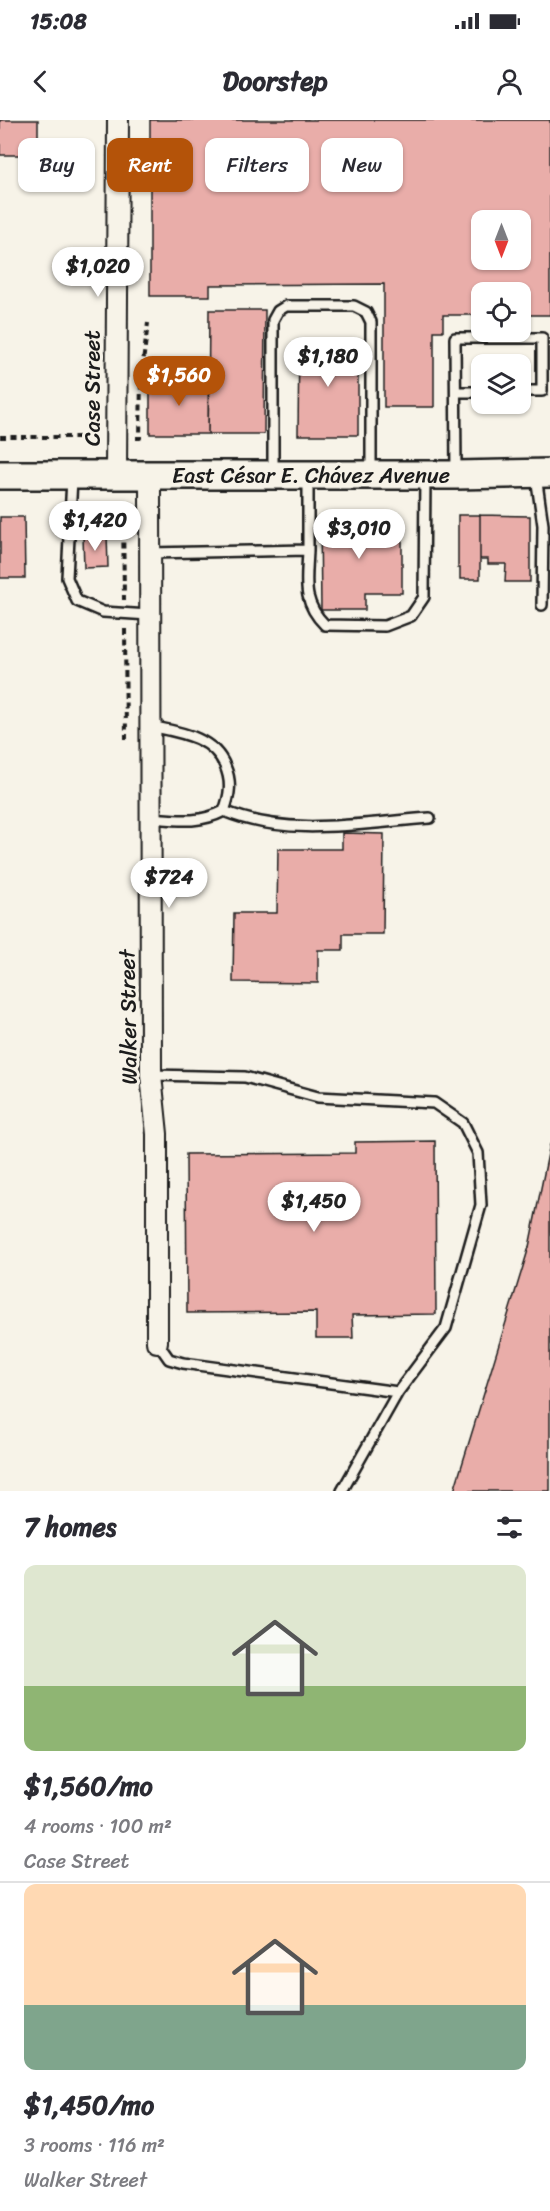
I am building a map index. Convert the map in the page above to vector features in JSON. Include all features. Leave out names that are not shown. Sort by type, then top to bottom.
[{"type":"street","name":"Case Street","points":[[116,476],[118,120]]},
{"type":"street","name":"East César E. Chávez Avenue","points":[[0,475],[543,474]]},
{"type":"street","name":"Walker Street","points":[[150,476],[151,1075],[157,1134],[157,1342]]},
{"type":"lane","points":[[273,475],[273,320],[278,311],[286,306],[354,306],[366,312],[371,322],[371,474]]},
{"type":"lane","points":[[456,475],[455,338],[542,338],[542,391],[531,391]]},
{"type":"lane","points":[[456,392],[471,392]]},
{"type":"lane","points":[[308,474],[307,596],[314,614],[325,625],[385,626],[411,616],[424,597],[425,474]]},
{"type":"lane","points":[[542,605],[543,474]]},
{"type":"lane","points":[[72,475],[67,578],[77,601],[103,612],[150,615]]},
{"type":"lane","points":[[149,553],[308,550]]},
{"type":"lane","points":[[150,726],[186,734],[207,743],[221,754],[230,776],[230,797],[224,811],[210,819],[187,821],[150,818]]},
{"type":"lane","points":[[224,811],[268,825],[299,826],[429,818]]},
{"type":"lane","points":[[151,1075],[245,1077],[318,1097],[434,1103],[463,1123],[478,1153],[481,1205],[446,1328],[398,1392],[342,1491]]},
{"type":"lane","points":[[157,1342],[169,1359],[183,1363],[398,1392]]},
{"type":"path","points":[[0,437],[140,438],[141,378],[148,323]]},
{"type":"building","points":[[0,120],[38,120],[38,138],[18,138],[18,155],[0,155]]},
{"type":"building","points":[[150,120],[550,120],[550,315],[531,315],[531,282],[471,282],[471,315],[443,315],[443,331],[434,331],[434,407],[384,407],[384,284],[210,285],[210,296],[150,296],[150,192],[193,192],[193,138],[150,138]]},
{"type":"building","points":[[209,310],[265,310],[264,434],[208,434]]},
{"type":"building","points":[[299,340],[358,341],[358,435],[298,435]]},
{"type":"building","points":[[150,380],[209,381],[208,434],[150,434]]},
{"type":"building","points":[[458,515],[480,515],[480,579],[460,579]]},
{"type":"building","points":[[480,515],[530,516],[530,582],[505,582],[506,564],[488,564],[488,559],[480,559]]},
{"type":"building","points":[[0,517],[24,517],[25,578],[0,578]]},
{"type":"building","points":[[320,517],[402,517],[402,593],[365,593],[365,610],[321,610]]},
{"type":"building","points":[[107,535],[108,567],[84,568],[83,536]]},
{"type":"building","points":[[342,833],[384,834],[383,934],[343,934],[343,950],[318,950],[318,983],[233,982],[234,913],[277,913],[278,849],[342,849]]},
{"type":"building","points":[[435,1141],[436,1314],[352,1315],[353,1338],[316,1338],[316,1312],[187,1313],[186,1154],[355,1153],[355,1142]]},
{"type":"building","points":[[550,1144],[550,1491],[454,1491],[529,1247]]}]
